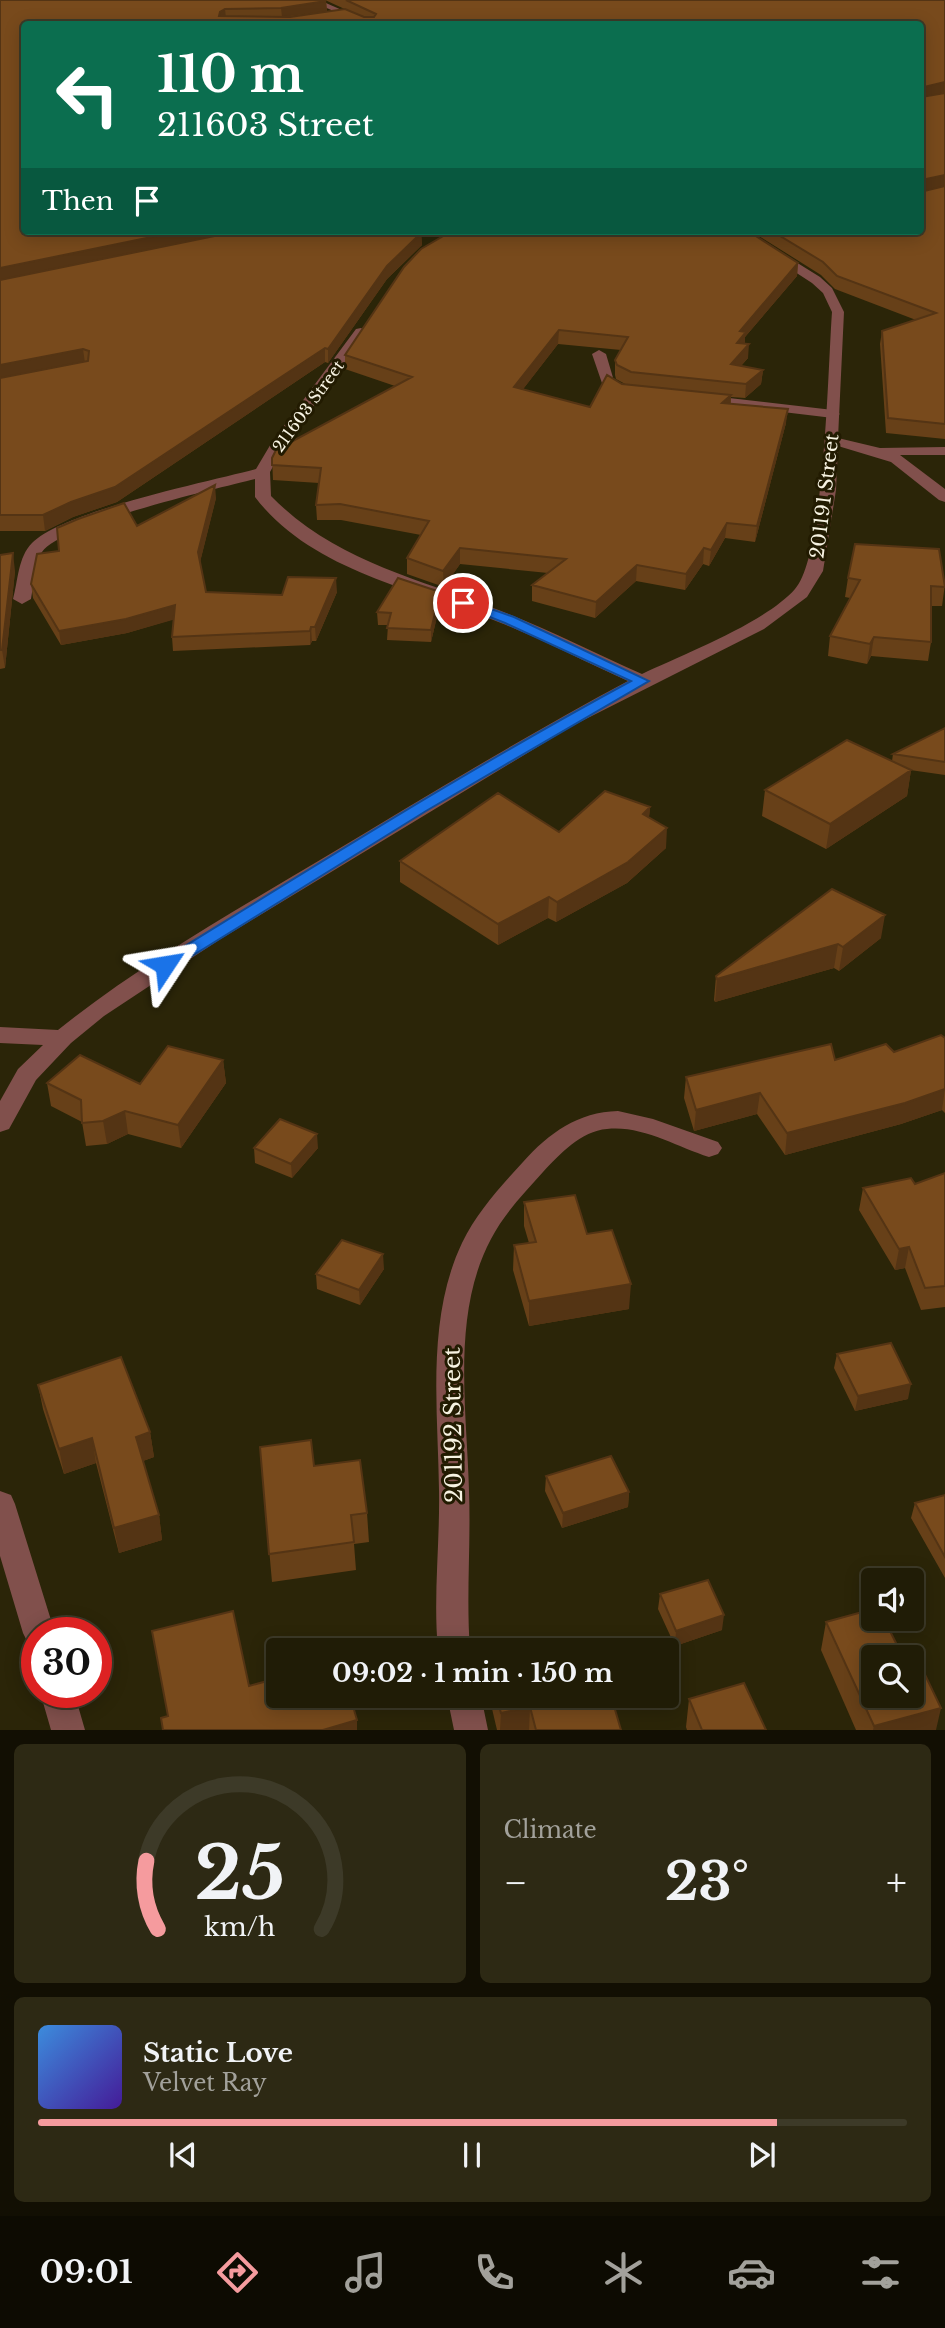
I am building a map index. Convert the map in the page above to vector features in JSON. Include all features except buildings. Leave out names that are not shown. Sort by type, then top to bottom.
[{"type":"street","points":[[312,0],[362,21]]},
{"type":"street","points":[[332,16],[345,14]]},
{"type":"street","name":"201191 Street","points":[[0,1123],[27,1075],[62,1038],[96,1011],[211,935],[553,729],[642,681],[758,625],[801,593],[815,571],[828,490],[838,312],[834,301],[816,280],[751,235]]},
{"type":"street","name":"211603 Street","points":[[372,316],[277,445],[262,471],[263,498],[289,525],[313,543],[510,620],[642,681]]},
{"type":"street","points":[[600,354],[608,383],[619,391],[637,395]]},
{"type":"street","points":[[690,398],[834,414]]},
{"type":"street","points":[[830,440],[896,459],[945,497]]},
{"type":"street","points":[[875,451],[945,451]]},
{"type":"street","points":[[22,599],[37,547],[51,536],[102,517],[262,471]]},
{"type":"street","points":[[0,1035],[62,1038]]},
{"type":"street","name":"201192 Street","points":[[454,1638],[454,1491],[449,1384],[452,1324],[471,1252],[505,1197],[558,1140],[582,1126],[608,1119],[632,1122],[709,1148]]},
{"type":"street","points":[[0,1504],[34,1617]]},
{"type":"street","points":[[62,1708],[68,1730]]},
{"type":"street","points":[[466,1708],[471,1730]]},
{"type":"route","points":[[165,965],[565,722],[642,681],[510,620],[463,603]]}]
